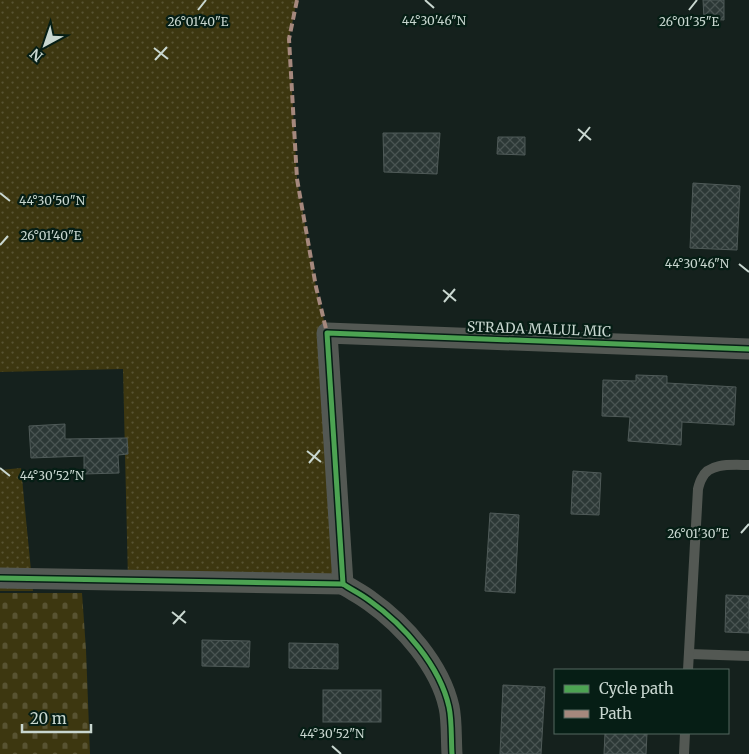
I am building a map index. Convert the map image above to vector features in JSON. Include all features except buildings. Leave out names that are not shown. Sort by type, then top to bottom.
[{"type":"street","name":"STRADA MALUL MIC","points":[[343,584],[328,333],[749,349]]},
{"type":"street","points":[[0,578],[343,584],[369,600],[392,619],[426,657],[441,682],[450,709],[452,754]]},
{"type":"lane","points":[[688,669],[698,489],[702,476],[710,468],[749,465]]},
{"type":"lane","points":[[689,654],[749,656]]},
{"type":"lane","points":[[684,754],[685,734]]},
{"type":"green space","points":[[0,0],[297,0],[289,39],[297,179],[316,287],[327,333],[343,584],[128,580],[123,369],[0,372]]},
{"type":"green space","points":[[21,468],[33,591],[0,591],[0,470]]},
{"type":"green space","points":[[0,593],[82,593],[90,754],[0,754]]},
{"type":"marked path","points":[[297,0],[289,39],[297,179],[316,287],[327,333]]},
{"type":"cycle path","points":[[343,584],[327,333],[749,349]]},
{"type":"cycle path","points":[[0,578],[343,584]]},
{"type":"cycle path","points":[[343,584],[383,611],[408,634],[429,662],[438,677],[449,707],[452,754]]}]
